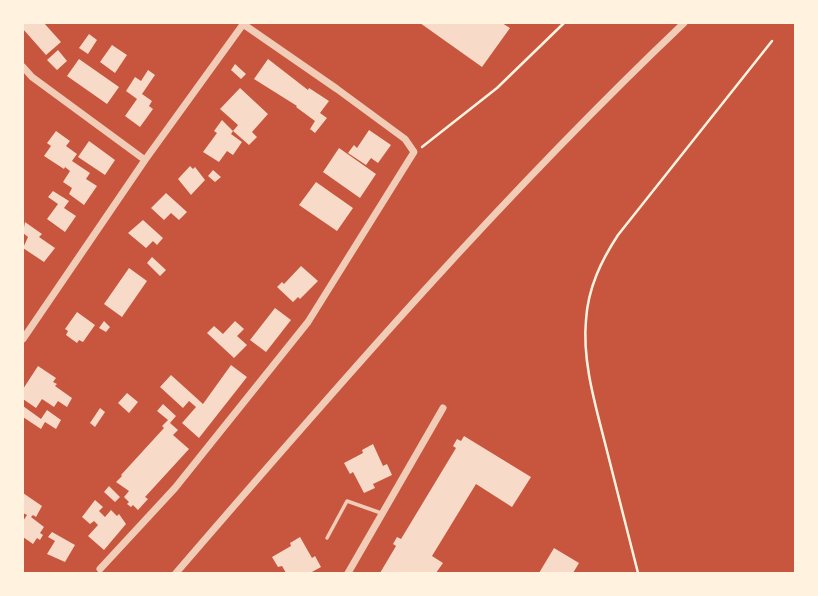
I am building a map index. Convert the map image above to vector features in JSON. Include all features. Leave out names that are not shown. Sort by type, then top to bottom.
[{"type":"street","points":[[23,339],[145,160],[243,23],[405,139],[414,152],[308,322],[175,488],[100,569]]},
{"type":"street","points":[[176,573],[333,391],[497,211],[684,23]]},
{"type":"street","points":[[23,67],[145,160]]},
{"type":"street","points":[[348,573],[443,408]]},
{"type":"lane","points":[[327,538],[347,501],[383,514]]},
{"type":"path","points":[[414,152],[498,88],[564,23]]},
{"type":"path","points":[[638,573],[595,406],[586,350],[586,319],[591,290],[601,261],[618,235],[772,41]]},
{"type":"building","points":[[23,23],[44,23],[61,42],[46,55],[23,29]]},
{"type":"building","points":[[420,23],[502,23],[510,28],[482,67]]},
{"type":"building","points":[[89,34],[97,40],[88,54],[79,48]]},
{"type":"building","points":[[112,45],[127,55],[115,73],[100,62]]},
{"type":"building","points":[[58,50],[67,61],[57,70],[47,60]]},
{"type":"building","points":[[79,59],[119,87],[107,104],[67,76]]},
{"type":"building","points":[[268,59],[308,90],[309,88],[329,101],[320,113],[327,118],[315,133],[310,129],[315,121],[297,106],[254,79]]},
{"type":"building","points":[[235,64],[246,74],[241,79],[231,70]]},
{"type":"building","points":[[148,70],[155,75],[142,94],[152,101],[149,106],[153,109],[140,127],[125,116],[137,99],[126,91],[135,77],[141,81]]},
{"type":"building","points":[[240,88],[268,114],[252,132],[257,137],[249,145],[233,131],[238,125],[220,109]]},
{"type":"building","points":[[222,120],[233,131],[231,134],[242,142],[233,155],[227,151],[219,162],[203,152],[217,133],[214,131]]},
{"type":"building","points":[[369,130],[391,145],[378,163],[371,158],[366,165],[348,153],[354,145],[357,148]]},
{"type":"building","points":[[56,131],[70,141],[66,146],[77,154],[72,161],[90,173],[86,179],[97,186],[84,205],[69,194],[72,188],[63,182],[70,171],[44,156],[51,146],[47,143]]},
{"type":"building","points":[[89,141],[115,160],[105,175],[78,157]]},
{"type":"building","points":[[339,148],[376,174],[360,198],[323,172]]},
{"type":"building","points":[[190,166],[193,169],[195,167],[205,180],[191,195],[178,179]]},
{"type":"building","points":[[213,170],[221,177],[215,182],[208,176]]},
{"type":"building","points":[[316,182],[353,208],[337,231],[299,205]]},
{"type":"building","points":[[53,191],[69,201],[64,208],[76,216],[65,232],[47,219],[58,204],[48,197]]},
{"type":"building","points":[[166,193],[187,212],[179,220],[171,213],[164,220],[151,208]]},
{"type":"building","points":[[143,220],[163,238],[157,245],[153,241],[146,248],[128,233]]},
{"type":"building","points":[[25,222],[42,234],[39,237],[55,248],[44,262],[23,248],[28,237],[23,233]]},
{"type":"building","points":[[152,257],[166,270],[160,276],[147,263]]},
{"type":"building","points":[[301,266],[318,281],[300,299],[298,297],[293,302],[277,287],[282,282],[284,284]]},
{"type":"building","points":[[129,268],[147,281],[122,317],[104,304]]},
{"type":"building","points":[[275,308],[291,320],[266,352],[250,340]]},
{"type":"building","points":[[77,312],[95,325],[83,342],[79,340],[77,343],[66,335],[68,331],[65,329]]},
{"type":"building","points":[[104,321],[110,327],[106,332],[99,328]]},
{"type":"building","points":[[235,321],[244,329],[237,336],[247,345],[234,358],[207,333],[214,326],[223,334]]},
{"type":"building","points":[[231,365],[247,377],[199,438],[182,423],[196,407],[189,401],[183,408],[160,387],[171,375],[203,404]]},
{"type":"building","points":[[38,366],[56,378],[53,382],[57,384],[55,386],[72,398],[67,407],[58,401],[54,407],[42,399],[36,408],[23,399],[23,389]]},
{"type":"building","points":[[127,393],[138,402],[129,413],[118,403]]},
{"type":"building","points":[[163,404],[176,416],[170,423],[178,430],[173,435],[189,449],[145,497],[148,499],[138,510],[127,504],[129,502],[124,497],[129,491],[116,482],[164,428],[162,426],[168,420],[157,411]]},
{"type":"building","points":[[23,406],[41,419],[47,410],[61,420],[56,429],[45,422],[41,429],[23,417]]},
{"type":"building","points":[[100,408],[105,412],[95,427],[90,423]]},
{"type":"building","points":[[464,436],[531,477],[512,507],[476,484],[432,556],[443,563],[436,573],[380,573],[396,546],[393,544],[397,537],[401,539],[456,448],[453,446],[457,439],[461,441]]},
{"type":"building","points":[[373,444],[383,466],[387,464],[392,475],[373,484],[375,488],[364,493],[353,472],[350,474],[344,463]]},
{"type":"building","points":[[109,486],[120,497],[115,502],[104,492]]},
{"type":"building","points":[[23,493],[42,506],[36,517],[31,517],[44,527],[40,540],[37,538],[33,544],[23,537],[23,521],[27,515],[23,513]]},
{"type":"building","points":[[95,500],[103,507],[99,511],[105,517],[111,510],[117,516],[119,514],[126,524],[104,550],[88,536],[98,525],[94,521],[90,524],[82,517]]},
{"type":"building","points":[[52,532],[75,545],[65,562],[47,554],[55,541],[48,537]]},
{"type":"building","points":[[300,537],[312,558],[315,556],[321,567],[310,573],[286,573],[272,557]]},
{"type":"building","points":[[554,548],[579,563],[573,573],[539,573]]}]
